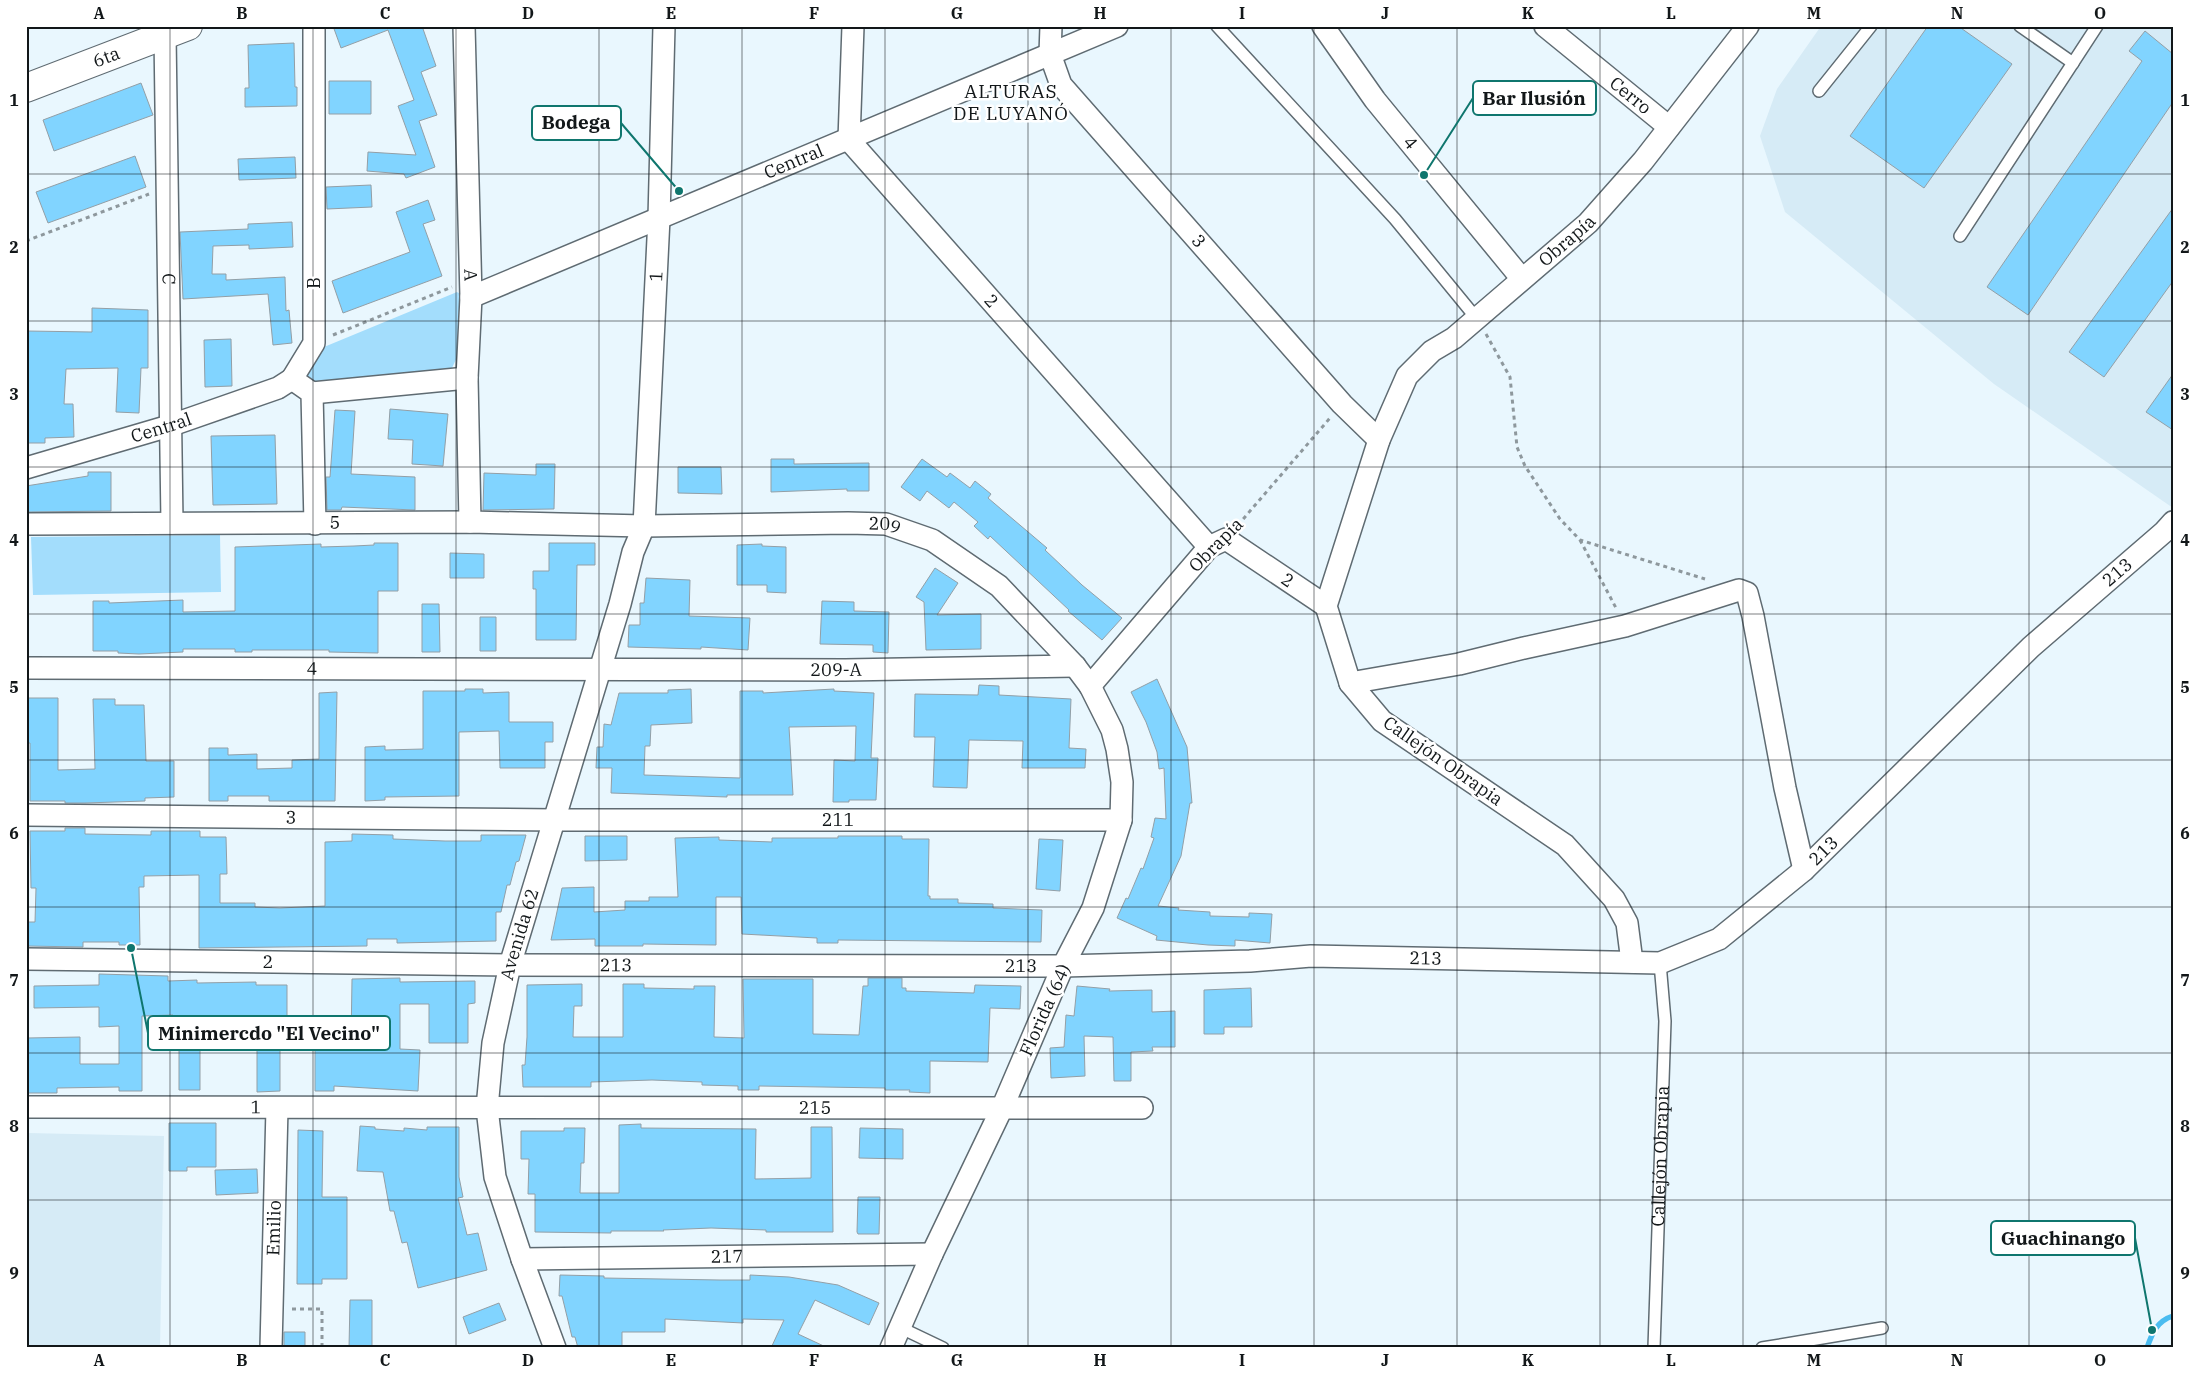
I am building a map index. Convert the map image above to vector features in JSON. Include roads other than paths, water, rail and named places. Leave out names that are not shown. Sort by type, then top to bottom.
[{"type":"street","name":"B","points":[[292,380],[314,343],[314,26]]},
{"type":"street","name":"A","points":[[464,26],[471,288],[467,378],[470,522]]},
{"type":"street","name":"1","points":[[644,526],[659,218],[664,26]]},
{"type":"street","points":[[849,140],[853,26]]},
{"type":"street","name":"3","points":[[1051,26],[1050,54],[1061,85],[1342,404],[1379,440]]},
{"type":"street","name":"Central","points":[[471,288],[659,218],[849,140],[1117,26]]},
{"type":"street","name":"4","points":[[1323,26],[1375,100],[1522,279]]},
{"type":"street","name":"Cerro","points":[[1545,26],[1669,127]]},
{"type":"street","name":"Obrapía","points":[[1379,440],[1406,376],[1432,352],[1454,338],[1477,319],[1588,223],[1643,161],[1748,26]]},
{"type":"street","name":"6ta","points":[[26,88],[176,30]]},
{"type":"street","name":"C","points":[[172,524],[166,188],[176,30]]},
{"type":"street","name":"2","points":[[849,140],[1218,543],[1326,606]]},
{"type":"street","points":[[292,380],[312,393],[467,378]]},
{"type":"street","name":"Central","points":[[26,468],[169,426],[278,388],[292,380]]},
{"type":"street","points":[[312,393],[315,524]]},
{"type":"street","points":[[1326,606],[1379,440]]},
{"type":"street","name":"5","points":[[26,524],[470,522],[644,526]]},
{"type":"street","name":"213","points":[[510,965],[1063,966],[1250,961],[1311,956],[1660,963],[1719,939],[1804,870],[2031,647],[2164,532],[2173,522]]},
{"type":"street","name":"209","points":[[644,526],[886,524],[932,540],[999,586],[1074,666]]},
{"type":"street","name":"Avenida 62","points":[[555,1348],[522,1259],[495,1177],[487,1108],[492,1043],[510,965],[620,604],[633,552],[644,526]]},
{"type":"street","name":"Obrapía","points":[[1090,686],[1218,543]]},
{"type":"street","points":[[1350,683],[1459,664],[1625,626],[1739,590],[1746,593],[1753,616],[1785,788],[1804,870]]},
{"type":"street","name":"Callejón Obrapia","points":[[1326,606],[1350,683],[1382,721],[1565,845],[1614,899],[1627,923],[1632,962]]},
{"type":"street","name":"209-A","points":[[599,670],[845,670],[1074,666]]},
{"type":"street","name":"Florida (64)","points":[[891,1348],[932,1254],[1003,1106],[1063,966],[1093,908],[1121,820],[1122,782],[1112,730],[1090,686],[1074,666]]},
{"type":"street","name":"4","points":[[26,668],[599,670]]},
{"type":"street","name":"3","points":[[26,815],[555,820]]},
{"type":"street","name":"211","points":[[555,820],[1121,820]]},
{"type":"street","name":"2","points":[[26,959],[510,965]]},
{"type":"street","name":"215","points":[[487,1108],[1003,1106],[1142,1108]]},
{"type":"street","name":"1","points":[[26,1107],[487,1108]]},
{"type":"street","name":"Emilio","points":[[271,1348],[277,1108]]},
{"type":"street","name":"217","points":[[522,1259],[932,1254]]},
{"type":"lane","points":[[1217,26],[1394,219],[1477,319]]},
{"type":"lane","points":[[1818,91],[1871,26]]},
{"type":"lane","points":[[2020,26],[2073,63]]},
{"type":"lane","points":[[1960,236],[2097,26]]},
{"type":"lane","name":"Callejón Obrapia","points":[[1654,1348],[1665,1022],[1660,963]]},
{"type":"lane","points":[[899,1327],[943,1348]]},
{"type":"lane","points":[[1762,1348],[1882,1328]]},
{"type":"waterway","points":[[2147,1348],[2159,1324],[2173,1316]]},
{"type":"place","name":"Bar Ilusión","points":[[1424,175]]},
{"type":"place","name":"Bodega","points":[[679,191]]},
{"type":"place","name":"Minimercdo \"El Vecino\"","points":[[131,948]]},
{"type":"place","name":"Guachinango","points":[[2152,1330]]},
{"type":"district","name":"ALTURAS DE LUYANÓ","points":[[1011,102]]}]
